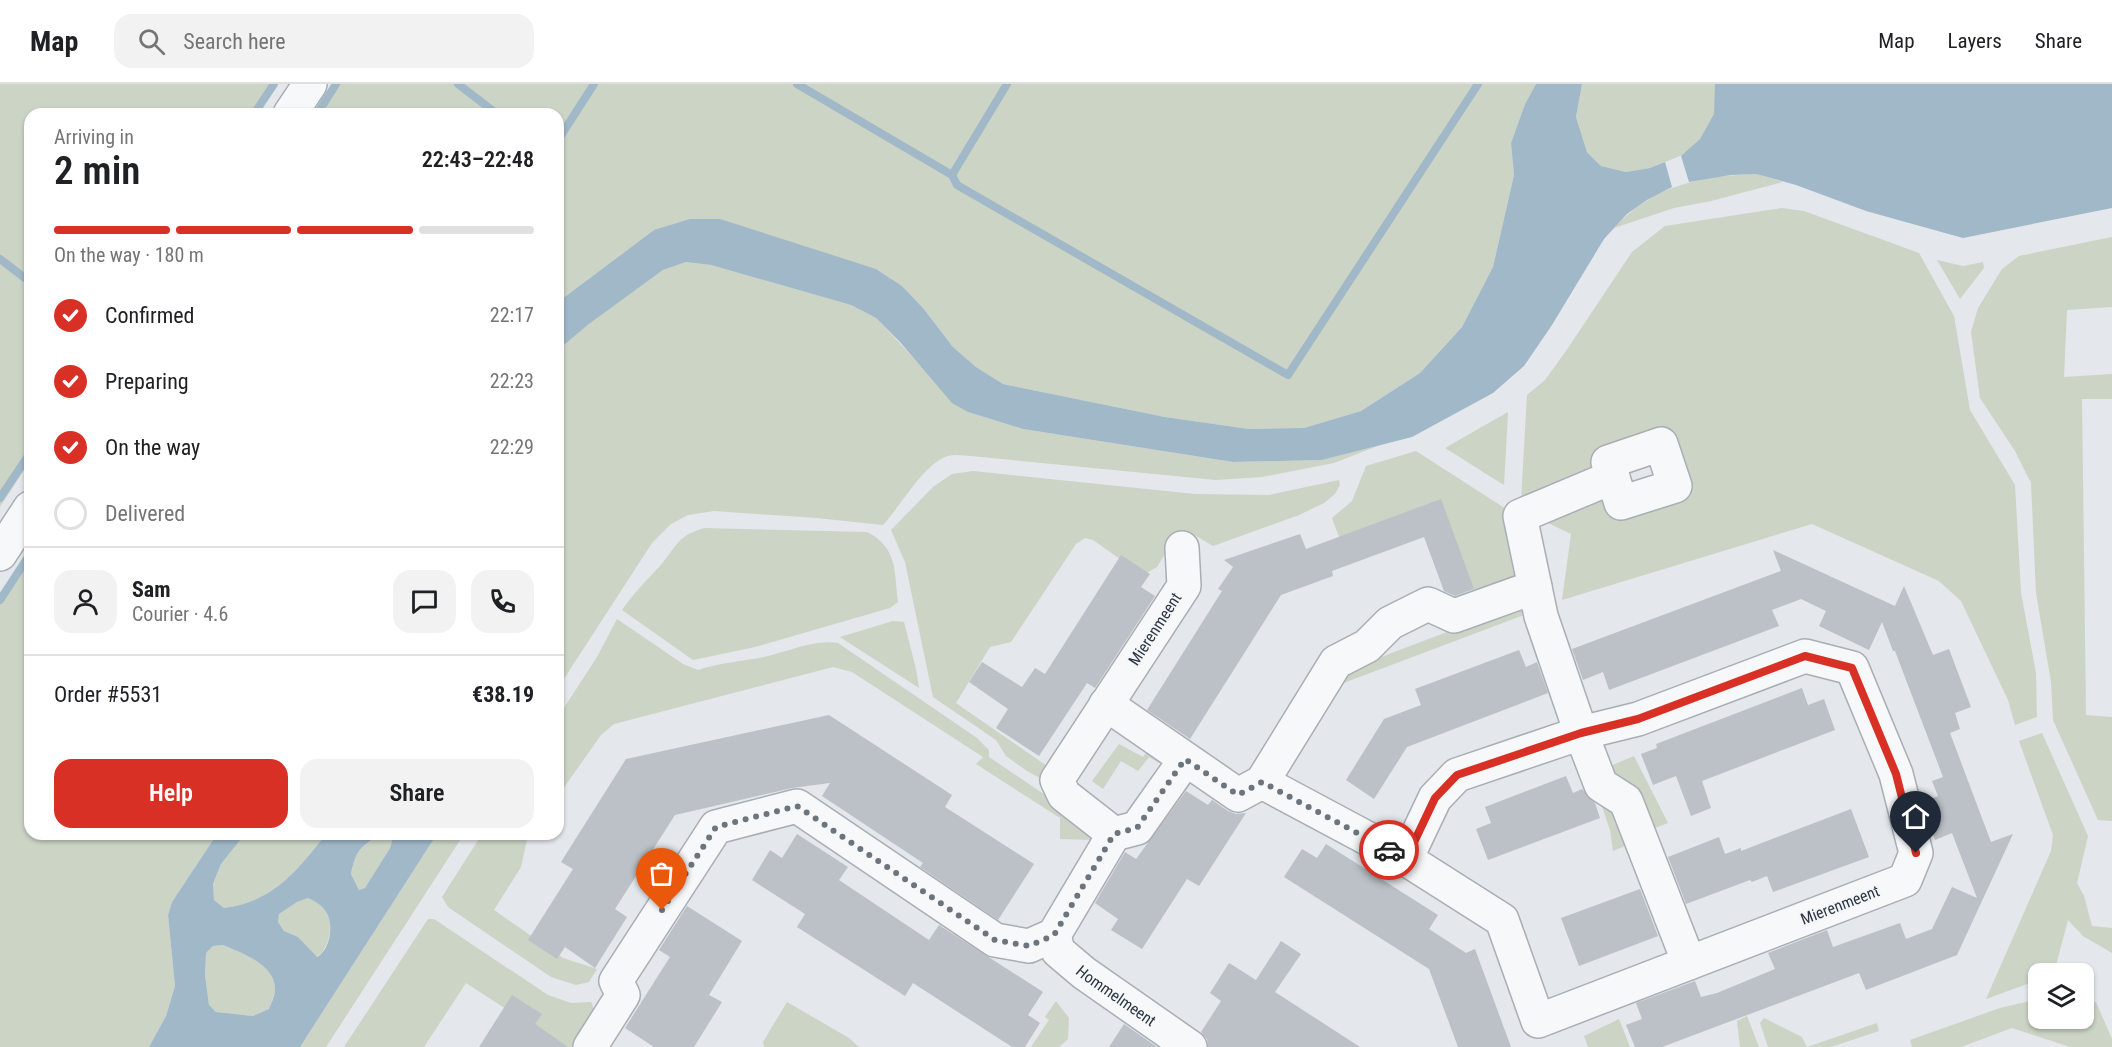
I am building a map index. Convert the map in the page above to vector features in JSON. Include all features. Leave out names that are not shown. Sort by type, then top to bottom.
[{"type":"street","points":[[294,108],[310,84]]},
{"type":"street","points":[[1613,477],[1520,516],[1541,616],[1581,733],[1601,785],[1626,801],[1689,963]]},
{"type":"street","points":[[0,554],[24,517]]},
{"type":"street","name":"Mierenmeent","points":[[1114,834],[1064,795],[1057,780],[1184,586],[1182,548]]},
{"type":"street","points":[[1106,704],[1238,795],[1262,782],[1335,662],[1367,646],[1390,623],[1428,604],[1454,616],[1535,587]]},
{"type":"street","name":"Mierenmeent","points":[[1262,782],[1406,859],[1502,920],[1543,1034],[1689,963],[1905,880],[1916,853],[1896,774],[1852,668],[1805,656],[1638,719],[1581,733],[1457,775],[1435,798],[1406,859]]},
{"type":"street","points":[[590,1047],[623,995],[616,981],[716,827],[797,806],[995,940],[1029,946],[1054,935],[1114,834],[1137,828],[1185,759]]},
{"type":"street","name":"Hommelmeent","points":[[1054,935],[1058,951],[1084,973],[1190,1047]]},
{"type":"green space","points":[[0,84],[274,84],[260,108],[24,108],[24,470],[0,507]]},
{"type":"green space","points":[[340,84],[1536,84],[1525,104],[1511,143],[1514,175],[1493,267],[1462,327],[1420,373],[1361,411],[1304,428],[1249,429],[1165,417],[1003,384],[976,367],[953,347],[923,308],[902,286],[876,269],[654,230],[564,298],[564,108],[324,108]]},
{"type":"green space","points":[[1582,84],[1715,84],[1715,114],[1700,139],[1685,154],[1650,168],[1626,172],[1601,166],[1587,152],[1576,117]]},
{"type":"green space","points":[[1756,174],[1783,182],[1674,208],[1614,228],[1629,213],[1645,202],[1679,186],[1716,177]]},
{"type":"green space","points":[[1782,208],[1804,211],[1919,253],[1954,316],[1970,410],[2015,485],[2021,593],[2036,673],[2037,717],[2015,725],[2008,700],[1961,601],[1939,581],[1812,524],[1562,600],[1571,534],[1544,521],[1606,494],[1690,481],[1667,427],[1591,458],[1595,470],[1521,501],[1527,395],[1545,380],[1632,252],[1665,226]]},
{"type":"green space","points":[[2112,237],[2112,307],[2067,310],[2064,377],[2112,374],[2112,399],[2082,399],[2086,715],[2112,717],[2112,821],[2098,820],[2053,720],[2051,682],[2036,593],[2031,483],[2015,451],[1980,398],[1971,332],[1978,308],[2002,269],[2019,256]]},
{"type":"green space","points":[[1937,260],[1963,266],[1983,262],[1984,268],[1960,299]]},
{"type":"green space","points":[[686,262],[711,265],[851,305],[876,318],[968,412],[1023,429],[1233,462],[1322,460],[1380,445],[1334,463],[1262,477],[1216,480],[951,455],[939,460],[921,476],[883,525],[714,511],[688,515],[671,524],[652,543],[564,679],[564,345],[663,270]]},
{"type":"green space","points":[[1508,412],[1504,485],[1445,448]]},
{"type":"green space","points":[[1416,451],[1506,509],[1530,574],[1476,596],[1441,506],[1342,545],[1332,518],[1352,501],[1366,466]]},
{"type":"green space","points":[[973,471],[1195,494],[1269,495],[1339,480],[1340,485],[1335,494],[1324,503],[1299,515],[1213,546],[1186,530],[1175,537],[1157,567],[1143,575],[1093,540],[1085,538],[1076,544],[1011,642],[990,647],[956,703],[1057,773],[1042,779],[1006,756],[996,740],[933,697],[905,562],[891,530],[933,487],[952,474]]},
{"type":"green space","points":[[704,528],[867,532],[884,545],[893,561],[898,602],[890,608],[755,647],[693,660],[622,610],[677,543],[694,531]]},
{"type":"green space","points":[[24,564],[24,840],[213,840],[172,902],[168,915],[175,986],[166,1016],[149,1047],[0,1047],[0,599]]},
{"type":"green space","points":[[1521,604],[1524,615],[1325,690],[1339,673]]},
{"type":"green space","points":[[617,619],[683,664],[698,670],[764,657],[810,644],[838,643],[977,738],[989,750],[989,757],[1051,799],[1063,801],[1094,840],[1060,839],[1060,818],[976,764],[983,757],[852,672],[833,667],[614,724],[601,735],[564,787],[564,708],[597,657]]},
{"type":"green space","points":[[893,621],[904,622],[919,688],[840,637]]},
{"type":"green space","points":[[2042,733],[2088,836],[2077,883],[2084,896],[2092,926],[2112,928],[2112,953],[2083,936],[2068,920],[2057,963],[2028,963],[2028,984],[1986,999],[2051,851],[2053,835],[2019,741]]},
{"type":"green space","points":[[1153,743],[1166,751],[1159,763],[1149,757],[1138,771],[1121,761],[1103,789],[1092,781],[1119,744],[1143,757]]},
{"type":"green space","points":[[1634,756],[1668,823],[1655,828],[1636,789],[1621,794],[1601,770]]},
{"type":"green space","points":[[1595,786],[1606,792],[1627,845],[1613,851],[1610,830]]},
{"type":"green space","points":[[240,840],[321,840],[283,882],[257,899],[241,905],[224,908],[214,900],[213,885],[221,864]]},
{"type":"green space","points":[[373,840],[392,841],[365,888],[359,890],[351,874],[357,854]]},
{"type":"green space","points":[[433,840],[460,840],[326,1047],[300,1047]]},
{"type":"green space","points":[[478,840],[527,840],[521,867],[494,910],[563,958],[597,969],[589,982],[576,985],[551,977],[448,907],[442,897]]},
{"type":"green space","points":[[308,898],[322,907],[327,914],[330,928],[328,942],[316,957],[298,937],[284,931],[278,922],[279,914],[297,902]]},
{"type":"green space","points":[[428,919],[434,919],[548,995],[571,1003],[591,1002],[593,1014],[588,1026],[571,1047],[565,1047],[466,983],[424,1047],[344,1047]]},
{"type":"green space","points":[[223,945],[256,961],[270,974],[275,990],[269,1009],[253,1016],[216,1012],[209,1005],[205,975],[206,953],[213,946]]},
{"type":"green space","points":[[1056,1001],[1069,1018],[1068,1039],[1059,1047],[1031,1047],[1049,1020],[1045,1017]]},
{"type":"green space","points":[[2028,1001],[2028,1029],[2094,1029],[2094,1002],[2096,1002],[2112,1039],[2112,1047],[2070,1047],[2012,1028],[1961,1047],[1912,1047],[1910,1040],[2000,1008]]},
{"type":"green space","points":[[787,1002],[849,1038],[859,1047],[764,1047],[763,1042]]},
{"type":"green space","points":[[1747,1016],[1759,1047],[1740,1047],[1737,1021]]},
{"type":"green space","points":[[1764,1018],[1802,1037],[1807,1047],[1768,1047],[1760,1023]]},
{"type":"green space","points":[[1619,1019],[1630,1047],[1588,1047],[1584,1036]]},
{"type":"green space","points":[[1877,1023],[1879,1031],[1831,1047],[1807,1047]]},
{"type":"water","points":[[1536,84],[1582,84],[1576,117],[1587,152],[1601,166],[1626,172],[1650,168],[1665,162],[1672,187],[1627,214],[1604,239],[1552,325],[1524,366],[1493,393],[1412,437],[1322,460],[1233,462],[1023,429],[968,412],[952,403],[900,342],[876,318],[851,305],[711,265],[686,262],[663,270],[564,345],[564,298],[654,230],[690,219],[720,219],[876,269],[902,286],[923,308],[953,347],[976,367],[1003,384],[1165,417],[1249,429],[1304,428],[1361,411],[1420,373],[1462,327],[1493,267],[1514,175],[1511,143],[1525,104]]},
{"type":"water","points":[[1715,84],[2112,84],[2112,208],[1963,238],[1866,211],[1796,185],[1756,174],[1731,175],[1689,182],[1681,156],[1700,139],[1714,114]]},
{"type":"water","points":[[213,840],[240,840],[221,864],[213,884],[214,900],[224,908],[257,899],[283,882],[321,840],[372,840],[363,846],[357,854],[351,874],[359,890],[365,888],[390,848],[391,840],[433,840],[300,1047],[149,1047],[166,1016],[175,986],[168,915],[172,902]],"holes":[[[308,898],[324,909],[330,921],[330,935],[326,948],[317,957],[298,937],[284,931],[278,922],[279,914],[297,902]],[[223,945],[256,961],[270,974],[275,990],[269,1009],[253,1016],[216,1012],[209,1005],[205,975],[206,953],[213,946]]]},
{"type":"building","points":[[1441,499],[1474,589],[1455,596],[1444,591],[1424,537],[1332,571],[1333,576],[1281,595],[1190,739],[1147,710],[1222,591],[1218,589],[1233,567],[1224,560],[1300,534],[1306,549]]},
{"type":"building","points":[[1773,550],[1895,606],[1904,586],[1933,655],[1949,649],[1971,707],[1955,713],[1960,729],[1950,733],[1991,842],[2013,834],[1957,955],[1866,990],[1859,973],[1662,1047],[1635,1047],[1626,1025],[1642,1019],[1636,1003],[1695,981],[1701,997],[1717,993],[1775,969],[1768,953],[1827,930],[1833,947],[1900,923],[1906,939],[1932,929],[1952,887],[1977,898],[1952,833],[1935,840],[1925,813],[1923,802],[1938,796],[1932,781],[1943,777],[1882,622],[1869,650],[1819,626],[1826,611],[1801,599],[1772,610],[1779,626],[1609,690],[1603,672],[1583,680],[1572,649],[1781,571]]},
{"type":"building","points":[[1121,555],[1150,574],[1141,587],[1155,596],[1095,688],[1087,683],[1039,756],[996,728],[1008,709],[969,682],[982,662],[1022,687],[1035,668],[1045,674]]},
{"type":"building","points":[[1519,650],[1526,667],[1537,662],[1548,693],[1407,747],[1374,799],[1346,780],[1384,719],[1421,705],[1415,689]]},
{"type":"building","points":[[1802,688],[1808,705],[1824,699],[1835,730],[1702,781],[1711,808],[1691,816],[1676,776],[1653,785],[1641,754],[1657,748],[1656,744]]},
{"type":"building","points":[[829,715],[952,795],[945,807],[1034,864],[998,920],[920,867],[923,863],[822,796],[830,783],[792,788],[675,815],[615,909],[627,917],[595,968],[565,947],[557,959],[528,940],[573,869],[561,862],[626,759]]},
{"type":"building","points":[[1566,776],[1573,793],[1582,789],[1595,803],[1600,818],[1488,860],[1476,829],[1491,823],[1485,807]]},
{"type":"building","points":[[1186,791],[1208,805],[1212,800],[1228,811],[1236,814],[1246,813],[1199,886],[1187,879],[1142,949],[1111,930],[1118,919],[1095,903],[1125,852],[1136,859]]},
{"type":"building","points":[[1851,809],[1869,857],[1773,892],[1767,876],[1686,904],[1668,857],[1719,837],[1725,854],[1741,848],[1741,851]]},
{"type":"building","points":[[797,834],[848,867],[839,880],[929,940],[939,925],[1043,992],[1028,1015],[1040,1023],[1025,1047],[1012,1047],[913,983],[905,996],[797,927],[805,914],[752,880],[770,850],[782,858]]},
{"type":"building","points":[[1326,844],[1438,915],[1429,929],[1466,953],[1475,949],[1511,1047],[1458,1047],[1429,969],[1284,877],[1302,849],[1317,858]]},
{"type":"building","points":[[1640,889],[1658,936],[1579,966],[1561,918]]},
{"type":"building","points":[[687,906],[742,941],[709,995],[722,1002],[694,1047],[654,1047],[625,1028],[670,957],[659,950]]},
{"type":"building","points":[[1281,941],[1301,954],[1275,992],[1360,1047],[1208,1047],[1207,1039],[1201,1032],[1221,1001],[1210,993],[1229,963],[1256,980]]},
{"type":"building","points":[[512,995],[542,1014],[535,1024],[568,1047],[479,1047]]},
{"type":"building","points":[[1124,1024],[1157,1047],[1109,1047]]},
{"type":"waterway","points":[[258,108],[274,84]]},
{"type":"waterway","points":[[321,108],[336,84]]},
{"type":"waterway","points":[[458,84],[489,108]]},
{"type":"waterway","points":[[564,131],[594,84]]},
{"type":"waterway","points":[[797,84],[952,175],[957,185],[1288,375],[1478,84]]},
{"type":"waterway","points":[[952,175],[1007,84]]},
{"type":"waterway","points":[[0,259],[24,277]]},
{"type":"waterway","points":[[0,498],[24,462]]},
{"type":"waterway","points":[[0,600],[24,563]]},
{"type":"way so far","points":[[662,910],[716,827],[797,806],[995,940],[1029,946],[1054,935],[1114,834],[1137,828],[1185,759],[1238,795],[1262,782],[1389,850]]},
{"type":"route","points":[[1389,850],[1406,859],[1435,798],[1457,775],[1581,733],[1638,719],[1805,656],[1852,668],[1896,774],[1916,853]]}]
